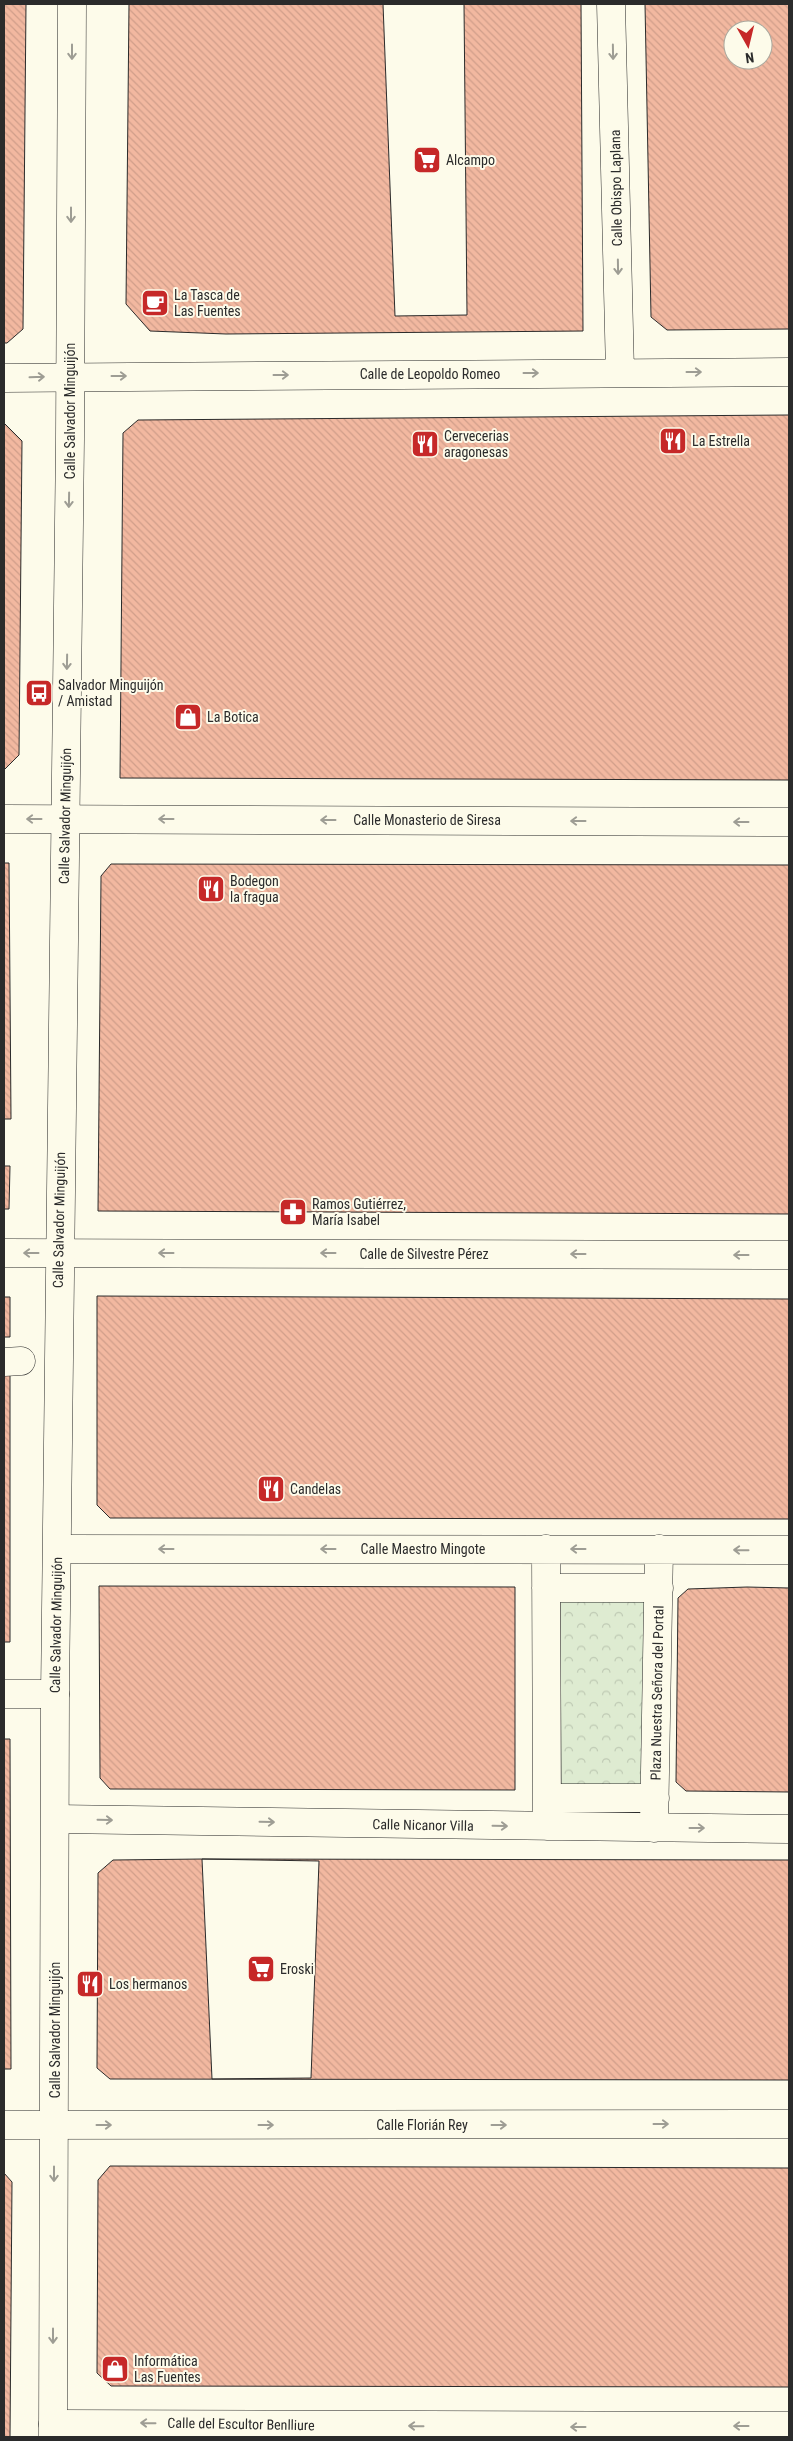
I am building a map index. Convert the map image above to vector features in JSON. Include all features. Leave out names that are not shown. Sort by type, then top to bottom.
[{"type":"street","name":"Calle Salvador Minguijón","points":[[53,2430],[55,1694],[70,376],[72,4]]},
{"type":"street","name":"Calle Obispo Laplana","points":[[611,4],[620,372]]},
{"type":"street","name":"Calle de Leopoldo Romeo","points":[[4,378],[789,372]]},
{"type":"street","name":"Calle Monasterio de Siresa","points":[[4,819],[789,822]]},
{"type":"street","name":"Calle de Silvestre Pérez","points":[[4,1253],[789,1255]]},
{"type":"street","name":"Calle Maestro Mingote","points":[[58,1549],[789,1550]]},
{"type":"street","points":[[546,1549],[547,1826]]},
{"type":"street","name":"Plaza Nuestra Señora del Portal","points":[[654,1828],[659,1549]]},
{"type":"street","points":[[546,1588],[659,1588]]},
{"type":"street","points":[[4,1694],[55,1694]]},
{"type":"street","points":[[547,1798],[655,1798]]},
{"type":"street","name":"Calle Nicanor Villa","points":[[56,1819],[654,1828],[789,1828]]},
{"type":"street","name":"Calle Florián Rey","points":[[4,2125],[789,2124]]},
{"type":"street","name":"Calle del Escultor Benlliure","points":[[53,2430],[543,2432],[789,2426]]},
{"type":"green space","points":[[560,1595],[645,1595],[644,1787],[561,1789]]},
{"type":"building","points":[[4,4],[26,4],[23,329],[7,343],[4,343]]},
{"type":"building","points":[[129,4],[581,4],[583,331],[226,334],[150,331],[126,304]]},
{"type":"building","name":"Alcampo","points":[[383,4],[464,4],[467,315],[395,316]]},
{"type":"building","points":[[645,4],[789,4],[789,329],[667,330],[651,317]]},
{"type":"building","points":[[789,415],[789,780],[120,778],[123,433],[138,420]]},
{"type":"building","points":[[4,423],[22,441],[19,755],[4,770]]},
{"type":"building","points":[[4,863],[9,863],[11,1119],[4,1119]]},
{"type":"building","points":[[111,864],[789,865],[789,1214],[98,1211],[101,876]]},
{"type":"building","points":[[4,1166],[10,1166],[9,1209],[4,1209]]},
{"type":"building","points":[[97,1296],[789,1299],[789,1519],[110,1518],[97,1505]]},
{"type":"building","points":[[4,1297],[10,1297],[10,1337],[4,1337]]},
{"type":"building","points":[[4,1375],[10,1375],[10,1642],[4,1642]]},
{"type":"building","points":[[99,1586],[515,1587],[515,1790],[110,1789],[100,1778]]},
{"type":"building","points":[[789,1588],[789,1792],[686,1791],[676,1782],[678,1598],[688,1589]]},
{"type":"building","points":[[4,1739],[10,1739],[11,2069],[4,2069]]},
{"type":"building","name":"Eroski","points":[[202,1859],[319,1861],[311,2078],[212,2079]]},
{"type":"building","points":[[113,1860],[789,1860],[789,2080],[110,2079],[97,2068],[98,1873]]},
{"type":"building","points":[[110,2166],[789,2168],[789,2387],[111,2386],[97,2373],[98,2180]]},
{"type":"building","points":[[4,2173],[12,2182],[10,2437],[4,2437]]},
{"type":"place","name":"Alcampo","points":[[427,160]]},
{"type":"place","name":"La Tasca de Las Fuentes","points":[[155,303]]},
{"type":"place","name":"La Estrella","points":[[673,441]]},
{"type":"place","name":"Cervecerias aragonesas","points":[[425,444]]},
{"type":"place","name":"Salvador Minguijón / Amistad","points":[[39,693]]},
{"type":"place","name":"La Botica","points":[[188,717]]},
{"type":"place","name":"Bodegon la fragua","points":[[211,889]]},
{"type":"place","name":"Ramos Gutiérrez, María Isabel","points":[[293,1212]]},
{"type":"place","name":"Candelas","points":[[271,1489]]},
{"type":"place","name":"Eroski","points":[[261,1969]]},
{"type":"place","name":"Los hermanos","points":[[90,1984]]},
{"type":"place","name":"Informática Las Fuentes","points":[[115,2369]]}]
